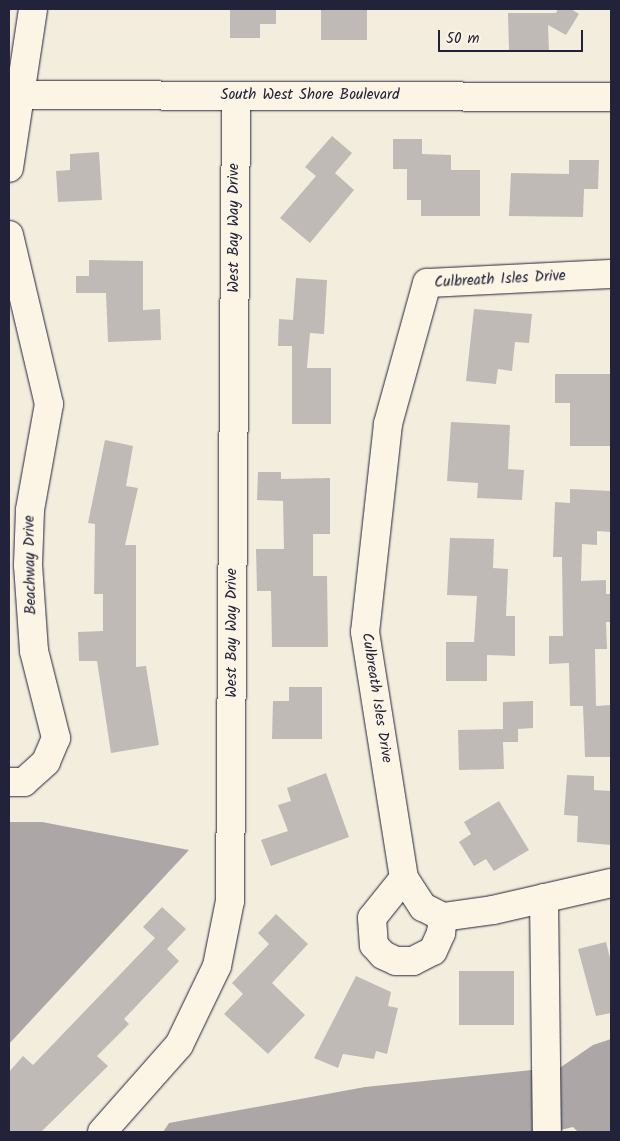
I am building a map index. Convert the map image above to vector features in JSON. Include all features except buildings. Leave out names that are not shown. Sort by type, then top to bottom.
[{"type":"street","points":[[9,168],[15,95],[33,9]]},
{"type":"street","name":"South West Shore Boulevard","points":[[15,95],[611,96]]},
{"type":"street","name":"West Bay Way Drive","points":[[102,1132],[179,1045],[217,966],[230,901],[236,96]]},
{"type":"street","name":"Beachway Drive","points":[[9,235],[49,404],[19,502],[28,566],[34,651],[56,738],[46,762],[24,782],[9,782]]},
{"type":"street","name":"Culbreath Isles Drive","points":[[443,917],[423,907],[404,878],[365,632],[388,424],[427,283],[611,274]]},
{"type":"street","points":[[404,878],[372,918],[374,945],[383,955],[396,961],[413,961],[433,951],[442,932],[443,917],[611,883]]},
{"type":"street","points":[[544,898],[547,1132]]},
{"type":"shaded area","points":[[9,822],[42,822],[189,850],[9,1044]]},
{"type":"shaded area","points":[[611,1039],[611,1132],[578,1132],[573,1127],[552,1132],[163,1132],[169,1123],[365,1087],[561,1067],[593,1045]]}]
